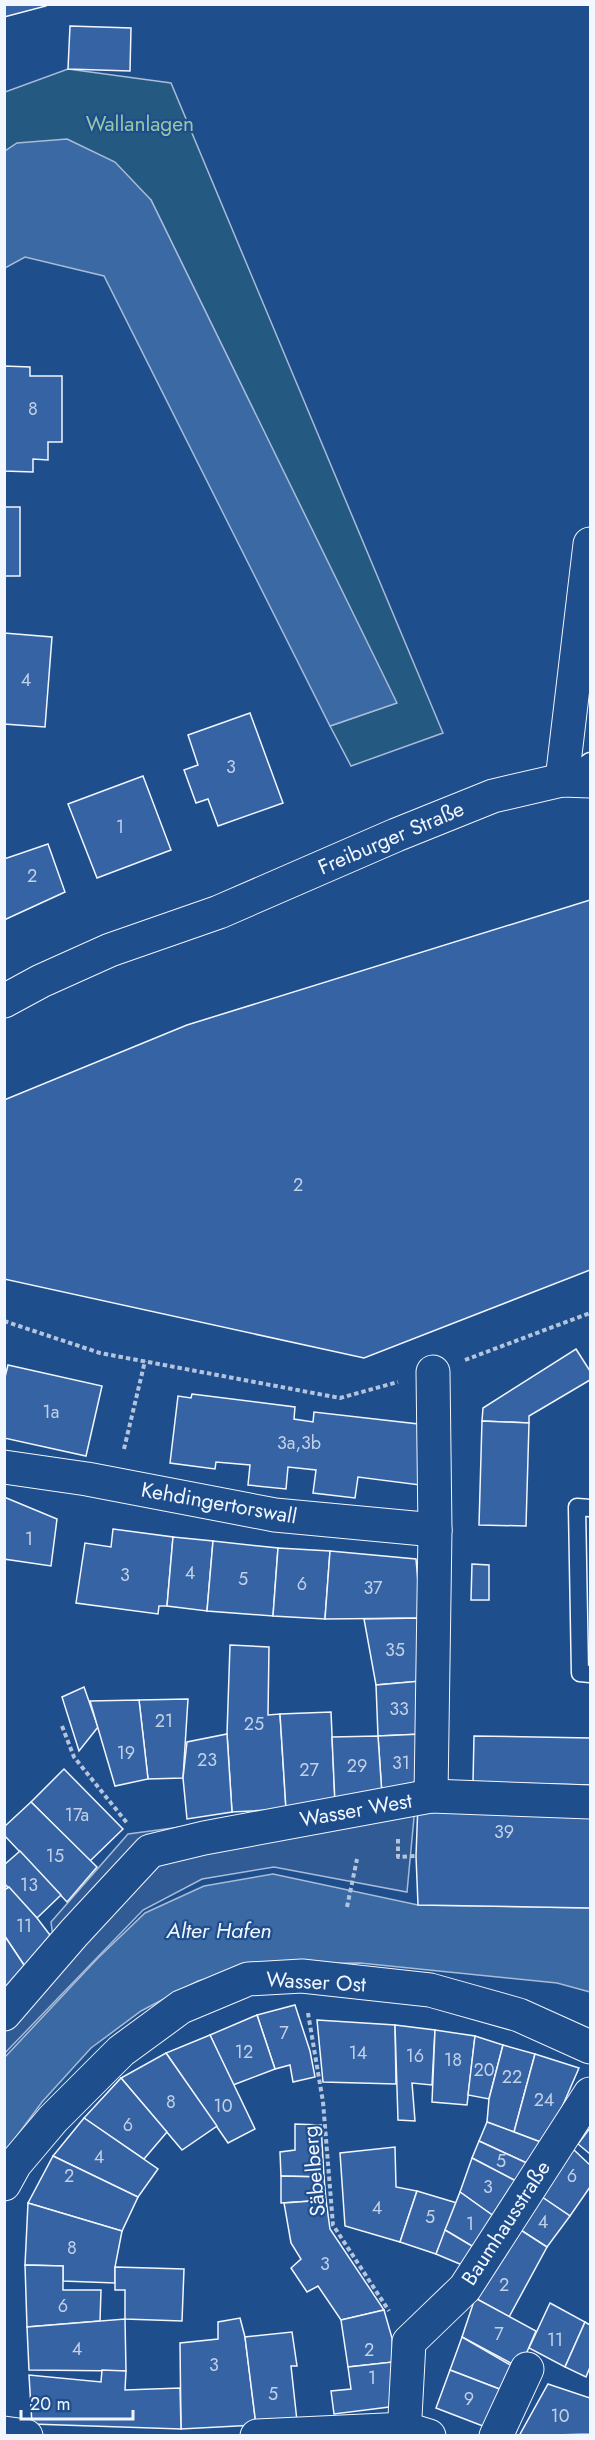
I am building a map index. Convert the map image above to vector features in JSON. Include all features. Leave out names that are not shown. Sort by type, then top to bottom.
[{"type":"street","points":[[577,781],[591,544]]},
{"type":"street","name":"Freiburger Straße","points":[[4,1001],[41,981],[110,950],[219,912],[396,835],[493,796],[577,781]]},
{"type":"street","name":"Wasser West","points":[[150,1851],[204,1838],[431,1797],[435,1530],[433,1372]]},
{"type":"street","name":"Kehdingertorswall","points":[[4,1467],[275,1515],[435,1530]]},
{"type":"street","points":[[431,1797],[591,1802]]},
{"type":"street","points":[[4,2014],[74,1933],[150,1851]]},
{"type":"street","name":"Wasser Ost","points":[[4,2184],[15,2164],[53,2119],[121,2050],[181,2007],[248,1979],[302,1977],[430,1990],[519,2015],[591,2047]]},
{"type":"street","name":"Baumhausstraße","points":[[409,2342],[465,2288],[591,2094]]},
{"type":"street","points":[[258,2436],[413,2433],[409,2342]]},
{"type":"street","points":[[496,2436],[528,2369]]},
{"type":"street","points":[[4,2433],[26,2436]]},
{"type":"lane","points":[[577,781],[591,761]]},
{"type":"lane","points":[[591,1508],[577,1507],[580,1673],[591,1674]]},
{"type":"path","points":[[4,1321],[100,1353],[340,1398],[433,1372],[591,1313]]},
{"type":"path","points":[[115,1485],[145,1361]]},
{"type":"path","points":[[62,1726],[74,1757],[150,1851]]},
{"type":"path","points":[[405,1857],[416,1856]]},
{"type":"path","points":[[348,1907],[357,1859]]},
{"type":"path","name":"Säbelberg","points":[[302,1977],[323,2102],[333,2225],[409,2342]]},
{"type":"green space","name":"Wallanlagen","points":[[68,69],[171,83],[443,733],[351,766],[330,726],[396,703],[151,200],[5,151],[5,92]]},
{"type":"shaded area","points":[[416,1796],[407,1892],[274,1867],[202,1879],[143,1910],[5,2053],[5,1998],[53,1937],[51,1922],[128,1834]]},
{"type":"water","points":[[67,139],[115,162],[151,200],[397,703],[330,726],[104,276],[25,257],[5,268],[5,151],[17,143]]},
{"type":"water","name":"Alter Hafen","points":[[273,1874],[418,1905],[590,1908],[590,1992],[557,1983],[360,1963],[266,1964],[198,1981],[141,2011],[91,2048],[42,2102],[5,2152],[5,2057],[98,1958],[145,1913],[204,1886]]},
{"type":"building","points":[[4,4],[46,4],[46,6],[4,17]]},
{"type":"building","points":[[70,26],[131,28],[130,71],[68,69]]},
{"type":"building","points":[[4,366],[30,367],[30,376],[62,376],[62,442],[48,442],[48,460],[33,459],[33,472],[4,471]]},
{"type":"building","points":[[4,507],[20,507],[20,576],[4,576]]},
{"type":"building","points":[[4,633],[52,637],[45,727],[4,724]]},
{"type":"building","points":[[250,713],[283,803],[218,826],[208,799],[196,803],[184,770],[198,765],[188,735]]},
{"type":"building","points":[[143,776],[171,850],[97,878],[68,804]]},
{"type":"building","points":[[48,844],[65,892],[4,920],[4,859]]},
{"type":"building","points":[[590,900],[590,1270],[364,1358],[4,1279],[4,1100],[187,1025]]},
{"type":"building","points":[[576,1349],[590,1371],[590,1380],[529,1416],[529,1423],[482,1421],[483,1408]]},
{"type":"building","points":[[8,1365],[102,1386],[86,1456],[4,1438],[4,1381]]},
{"type":"building","points":[[192,1394],[295,1407],[294,1419],[313,1422],[314,1412],[427,1425],[420,1485],[358,1477],[355,1498],[313,1493],[316,1470],[288,1467],[286,1489],[248,1485],[250,1465],[216,1462],[215,1469],[170,1463],[178,1396],[191,1398]]},
{"type":"building","points":[[482,1421],[529,1423],[526,1526],[479,1525]]},
{"type":"building","points":[[4,1497],[57,1519],[51,1566],[4,1559]]},
{"type":"building","points":[[113,1529],[173,1537],[167,1606],[159,1606],[158,1614],[76,1603],[85,1543],[111,1547]]},
{"type":"building","points":[[173,1537],[213,1541],[207,1611],[167,1606]]},
{"type":"building","points":[[213,1541],[278,1548],[273,1616],[207,1611]]},
{"type":"building","points":[[278,1548],[330,1551],[325,1619],[273,1616]]},
{"type":"building","points":[[330,1551],[416,1559],[421,1618],[325,1619]]},
{"type":"building","points":[[472,1564],[489,1565],[489,1600],[471,1600]]},
{"type":"building","points":[[421,1618],[421,1681],[376,1685],[364,1619]]},
{"type":"building","points":[[230,1645],[269,1647],[268,1715],[280,1714],[286,1809],[232,1812],[227,1734]]},
{"type":"building","points":[[421,1681],[422,1734],[378,1736],[376,1685]]},
{"type":"building","points":[[84,1687],[98,1727],[79,1751],[62,1697]]},
{"type":"building","points":[[188,1699],[183,1778],[148,1779],[139,1700]]},
{"type":"building","points":[[139,1700],[148,1779],[115,1786],[90,1701]]},
{"type":"building","points":[[331,1712],[335,1803],[286,1809],[280,1714]]},
{"type":"building","points":[[227,1734],[232,1812],[187,1819],[183,1778],[187,1742]]},
{"type":"building","points":[[422,1734],[423,1789],[382,1795],[378,1736]]},
{"type":"building","points":[[378,1736],[382,1795],[335,1803],[332,1737]]},
{"type":"building","points":[[474,1736],[590,1738],[590,1785],[473,1782]]},
{"type":"building","points":[[64,1769],[123,1829],[90,1861],[31,1802]]},
{"type":"building","points":[[31,1802],[97,1867],[67,1902],[4,1835],[4,1827]]},
{"type":"building","points":[[418,1803],[590,1808],[590,1908],[418,1905],[416,1856]]},
{"type":"building","points":[[20,1851],[61,1895],[37,1918],[4,1883],[4,1865]]},
{"type":"building","points":[[9,1887],[50,1935],[26,1968],[4,1935],[4,1890]]},
{"type":"building","points":[[4,1935],[26,1968],[4,1993]]},
{"type":"building","points":[[295,2005],[310,2051],[315,2077],[293,2082],[290,2065],[275,2069],[257,2015]]},
{"type":"building","points":[[257,2015],[275,2069],[233,2085],[210,2035]]},
{"type":"building","points":[[317,2020],[395,2025],[396,2084],[323,2082]]},
{"type":"building","points":[[395,2025],[435,2030],[432,2085],[412,2083],[415,2121],[398,2120]]},
{"type":"building","points":[[435,2030],[475,2036],[467,2105],[432,2102]]},
{"type":"building","points":[[210,2035],[255,2129],[228,2143],[166,2053]]},
{"type":"building","points":[[475,2036],[503,2045],[489,2099],[468,2095]]},
{"type":"building","points":[[503,2045],[535,2054],[514,2132],[487,2122],[489,2099]]},
{"type":"building","points":[[166,2053],[217,2126],[182,2150],[121,2078]]},
{"type":"building","points":[[535,2054],[579,2068],[546,2144],[514,2132]]},
{"type":"building","points":[[121,2078],[167,2132],[144,2159],[84,2118]]},
{"type":"building","points":[[84,2118],[158,2169],[138,2197],[53,2156]]},
{"type":"building","points":[[487,2122],[546,2144],[531,2165],[479,2141]]},
{"type":"building","points":[[295,2124],[321,2125],[324,2177],[281,2176],[280,2152],[295,2150]]},
{"type":"building","points":[[590,2128],[590,2154],[578,2144]]},
{"type":"building","points":[[479,2141],[531,2165],[518,2182],[472,2158]]},
{"type":"building","points":[[395,2147],[396,2187],[417,2191],[400,2242],[345,2226],[340,2153]]},
{"type":"building","points":[[573,2149],[590,2165],[590,2187],[570,2216],[539,2195]]},
{"type":"building","points":[[53,2156],[138,2197],[122,2231],[28,2203]]},
{"type":"building","points":[[472,2158],[518,2182],[495,2217],[460,2192]]},
{"type":"building","points":[[281,2176],[324,2177],[326,2200],[281,2203]]},
{"type":"building","points":[[417,2191],[457,2203],[436,2254],[400,2242]]},
{"type":"building","points":[[460,2192],[495,2217],[477,2249],[445,2230]]},
{"type":"building","points":[[539,2195],[570,2216],[547,2247],[516,2227]]},
{"type":"building","points":[[326,2200],[330,2229],[384,2310],[341,2320],[318,2286],[307,2292],[291,2268],[301,2259],[291,2243],[284,2203]]},
{"type":"building","points":[[28,2203],[122,2231],[115,2267],[115,2283],[63,2281],[63,2266],[25,2265]]},
{"type":"building","points":[[516,2227],[547,2247],[509,2317],[475,2298]]},
{"type":"building","points":[[445,2230],[477,2249],[467,2267],[436,2254]]},
{"type":"building","points":[[25,2265],[63,2266],[63,2290],[101,2290],[100,2321],[27,2327]]},
{"type":"building","points":[[115,2267],[184,2269],[182,2321],[125,2319],[125,2290],[115,2290]]},
{"type":"building","points":[[475,2298],[536,2331],[520,2368],[462,2337]]},
{"type":"building","points":[[550,2303],[585,2322],[565,2367],[529,2348]]},
{"type":"building","points":[[384,2310],[392,2338],[393,2362],[348,2367],[341,2320]]},
{"type":"building","points":[[240,2318],[245,2337],[256,2425],[181,2429],[180,2343],[218,2339],[218,2322]]},
{"type":"building","points":[[125,2319],[126,2371],[29,2370],[27,2327]]},
{"type":"building","points":[[585,2322],[590,2325],[590,2367],[586,2377],[565,2367]]},
{"type":"building","points":[[292,2332],[297,2366],[291,2366],[297,2421],[256,2425],[245,2337]]},
{"type":"building","points":[[462,2337],[512,2366],[502,2390],[450,2370]]},
{"type":"building","points":[[393,2362],[397,2406],[334,2414],[331,2391],[351,2389],[348,2367]]},
{"type":"building","points":[[102,2370],[126,2371],[125,2390],[180,2388],[181,2429],[32,2424],[29,2375],[101,2382]]},
{"type":"building","points":[[450,2370],[502,2390],[488,2428],[436,2408]]},
{"type":"building","points":[[548,2384],[590,2398],[590,2434],[519,2436]]}]
